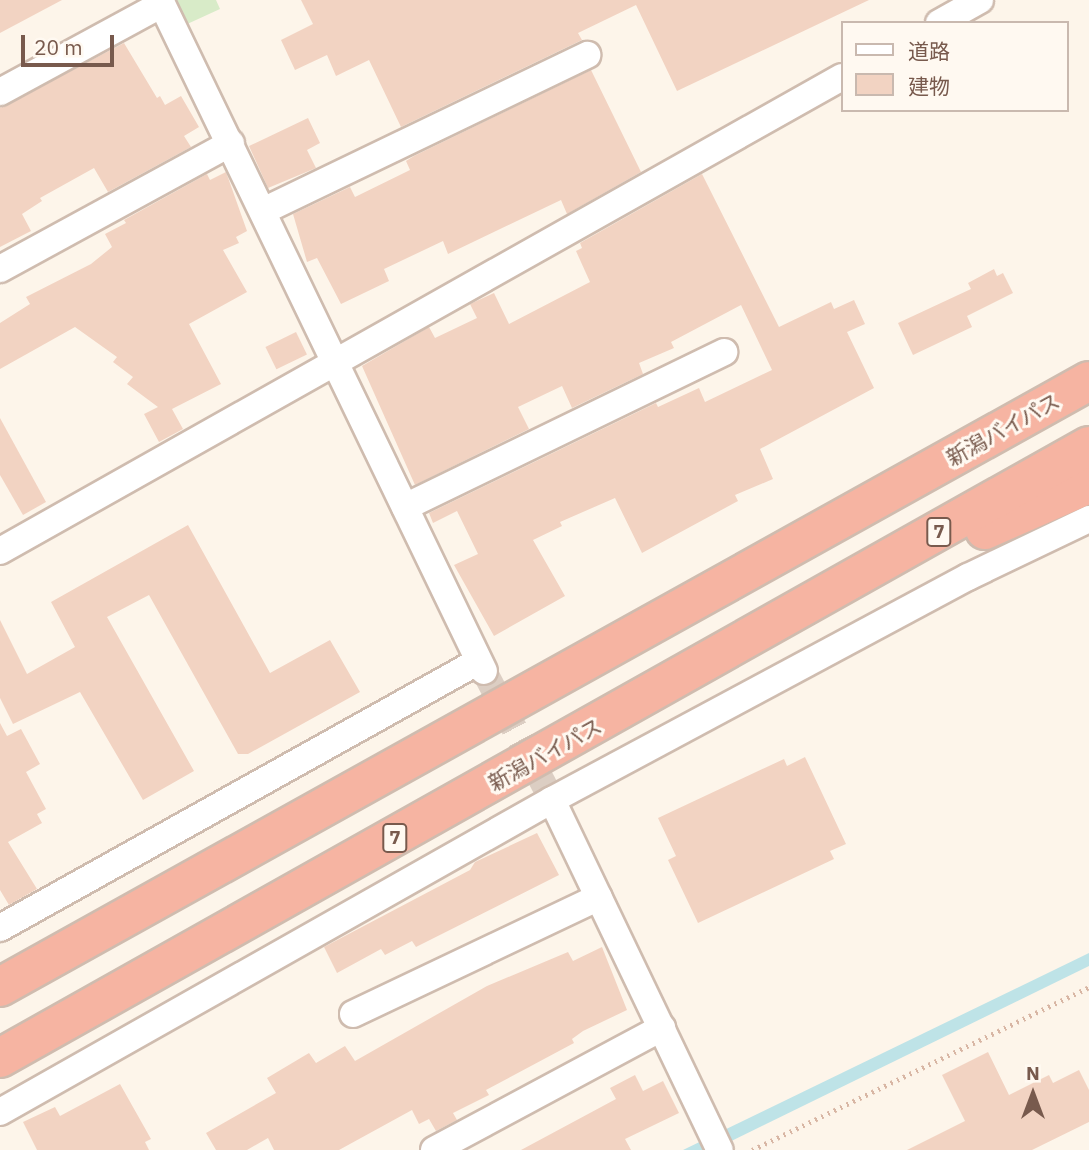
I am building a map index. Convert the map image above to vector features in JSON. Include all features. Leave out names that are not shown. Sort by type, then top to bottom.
[{"type":"highway","points":[[790,546],[1089,354]]},
{"type":"highway","name":"新潟バイパス","points":[[0,987],[1089,381]]},
{"type":"highway","name":"新潟バイパス","points":[[0,1058],[790,617],[1089,446]]},
{"type":"highway","points":[[790,617],[1089,484]]},
{"type":"street","points":[[942,21],[975,1]]},
{"type":"street","points":[[0,92],[161,2],[481,666],[0,928]]},
{"type":"street","points":[[263,211],[587,55]]},
{"type":"street","points":[[0,551],[334,360],[841,78]]},
{"type":"street","points":[[0,269],[231,143]]},
{"type":"street","points":[[405,507],[724,352]]},
{"type":"street","points":[[0,1112],[552,800],[909,608],[1089,519]]},
{"type":"street","points":[[552,800],[720,1150]]},
{"type":"street","points":[[353,1014],[599,897]]},
{"type":"street","points":[[434,1150],[662,1028]]},
{"type":"path","points":[[752,1150],[1089,987]]},
{"type":"green space","points":[[158,0],[216,0],[220,9],[172,31]]},
{"type":"water","points":[[1089,953],[1089,966],[713,1150],[683,1150]]},
{"type":"building","points":[[0,0],[62,0],[0,33]]},
{"type":"building","points":[[301,0],[869,0],[677,91],[636,5],[578,33],[582,40],[401,127],[369,60],[336,76],[327,55],[295,70],[281,40],[313,24]]},
{"type":"building","points":[[124,43],[157,98],[160,96],[165,105],[181,96],[199,127],[184,136],[191,147],[108,192],[94,168],[40,198],[42,201],[22,214],[31,231],[0,247],[0,108]]},
{"type":"building","points":[[591,70],[641,172],[567,214],[561,200],[448,254],[443,241],[384,269],[389,281],[341,304],[317,258],[307,262],[293,214],[350,187],[355,197],[410,170],[406,161],[414,156]]},
{"type":"building","points":[[308,118],[320,143],[307,150],[316,168],[268,188],[249,146]]},
{"type":"building","points":[[226,172],[247,231],[236,237],[239,243],[223,250],[247,292],[189,324],[221,384],[172,409],[183,429],[159,442],[144,414],[158,407],[127,384],[133,377],[113,362],[117,357],[75,327],[0,369],[0,323],[30,304],[26,297],[91,264],[112,247],[105,234],[126,223],[124,220],[207,174],[210,180]]},
{"type":"building","points":[[702,174],[779,327],[831,302],[834,309],[854,300],[865,324],[847,332],[874,388],[760,449],[773,479],[735,495],[738,501],[642,553],[615,498],[560,522],[562,526],[533,540],[565,596],[494,636],[454,565],[478,554],[457,511],[433,523],[429,513],[656,403],[658,407],[699,388],[705,402],[772,370],[741,305],[671,342],[674,348],[639,363],[643,374],[572,408],[562,386],[518,407],[529,429],[415,485],[362,366],[429,327],[435,338],[477,318],[470,304],[494,293],[509,324],[590,282],[576,251],[582,248],[580,243]]},
{"type":"building","points":[[994,269],[997,276],[1003,273],[1013,293],[967,316],[972,327],[913,355],[898,323],[971,289],[968,283]]},
{"type":"building","points":[[296,332],[307,354],[276,369],[265,347]]},
{"type":"building","points":[[0,418],[46,502],[23,515],[0,475]]},
{"type":"building","points":[[188,525],[270,673],[330,640],[360,692],[248,754],[238,754],[149,595],[107,617],[194,771],[143,800],[80,692],[13,724],[0,698],[0,620],[27,674],[75,647],[51,602]]},
{"type":"building","points":[[0,723],[7,736],[21,729],[40,764],[26,772],[46,809],[37,814],[42,823],[8,842],[37,889],[9,905],[0,890]]},
{"type":"building","points":[[805,757],[846,844],[830,851],[834,859],[698,923],[668,860],[676,856],[658,818],[784,759],[787,766]]},
{"type":"building","points":[[537,833],[559,875],[416,947],[412,941],[385,955],[381,949],[337,973],[324,947],[470,870],[475,862]]},
{"type":"building","points":[[602,947],[627,1010],[583,1031],[572,1039],[574,1043],[486,1090],[489,1095],[453,1113],[457,1120],[436,1131],[429,1119],[419,1124],[412,1110],[339,1150],[274,1150],[268,1138],[247,1150],[216,1150],[206,1133],[276,1093],[267,1078],[309,1053],[316,1063],[345,1046],[355,1061],[487,986],[568,952],[573,961]]},
{"type":"building","points":[[988,1052],[1009,1095],[1049,1075],[1053,1083],[1079,1070],[1089,1090],[1089,1122],[1032,1150],[907,1150],[965,1121],[942,1075]]},
{"type":"building","points":[[635,1075],[643,1091],[663,1081],[679,1113],[625,1139],[631,1150],[521,1150],[616,1099],[610,1088]]},
{"type":"building","points":[[120,1084],[151,1139],[145,1142],[149,1150],[37,1150],[23,1122],[55,1107],[60,1116]]},
{"type":"tunnel","points":[[484,671],[552,800]]}]
